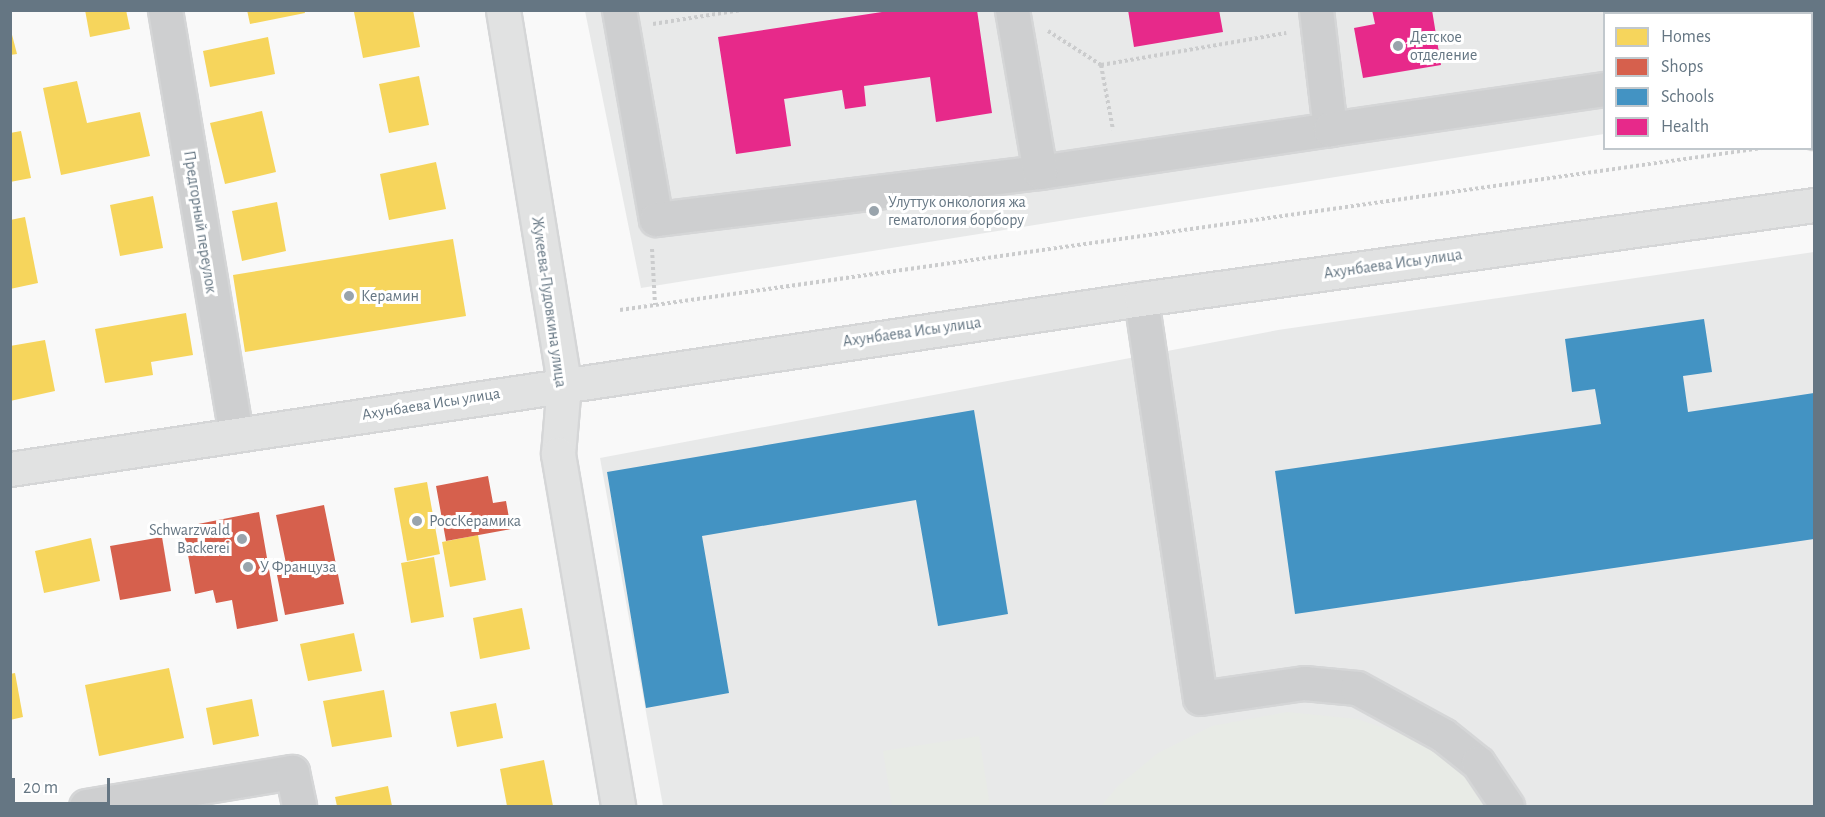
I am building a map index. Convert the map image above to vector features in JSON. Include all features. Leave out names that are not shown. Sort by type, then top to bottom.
[{"type":"main road","name":"Жукеева-Пудовкина улица","points":[[503,10],[564,384],[558,454],[618,807]]},
{"type":"main road","name":"Ахунбаева Исы улица","points":[[10,469],[1141,298],[1815,205]]},
{"type":"street","name":"Предгорный переулок","points":[[165,10],[236,434]]},
{"type":"street","points":[[1012,10],[1040,172]]},
{"type":"street","points":[[1317,19],[1330,129]]},
{"type":"street","points":[[621,20],[656,219],[1040,172],[1603,88]]},
{"type":"street","points":[[1141,298],[1200,698],[1304,684],[1357,688],[1443,735],[1478,763],[1507,807]]},
{"type":"street","points":[[86,807],[292,772],[299,807]]},
{"type":"path","points":[[621,20],[741,10]]},
{"type":"path","points":[[1101,66],[1317,19]]},
{"type":"path","points":[[1046,29],[1101,66],[1119,161]]},
{"type":"path","points":[[620,310],[1748,150]]},
{"type":"path","points":[[655,305],[652,242],[656,219]]},
{"type":"shaded area","name":"Улуттук онкология жа гематология борбору","points":[[585,11],[1814,11],[1814,102],[1813,12],[1603,12],[1603,134],[641,288]]},
{"type":"shaded area","points":[[1814,252],[1814,806],[663,806],[600,458],[1278,330]]},
{"type":"shaded area","points":[[1287,712],[1357,719],[1411,737],[1474,773],[1492,806],[1101,806],[1118,786],[1158,753],[1212,726]]},
{"type":"shaded area","points":[[979,736],[990,806],[892,806],[883,751]]},
{"type":"building: Homes","points":[[85,10],[126,10],[130,29],[90,37]]},
{"type":"building: Homes","points":[[247,10],[304,10],[305,13],[250,24]]},
{"type":"building: Homes","points":[[413,10],[420,47],[363,58],[354,12]]},
{"type":"building: Homes","points":[[10,27],[17,54],[10,55]]},
{"type":"building: Homes","points":[[268,37],[275,74],[210,87],[203,51]]},
{"type":"building: Homes","points":[[419,76],[429,125],[389,133],[379,84]]},
{"type":"building: Homes","points":[[77,81],[87,123],[140,112],[150,156],[61,175],[43,88]]},
{"type":"building: Homes","points":[[262,111],[276,172],[225,184],[210,123]]},
{"type":"building: Homes","points":[[21,131],[31,178],[10,182],[10,133]]},
{"type":"building: Homes","points":[[436,162],[446,209],[389,220],[380,174]]},
{"type":"building: Homes","points":[[153,196],[163,248],[120,256],[110,205]]},
{"type":"building: Homes","points":[[277,202],[286,251],[242,261],[232,211]]},
{"type":"building: Homes","points":[[25,217],[38,283],[10,289],[10,220]]},
{"type":"building: Homes","name":"Керамин","points":[[453,239],[466,316],[245,352],[233,275]]},
{"type":"building: Homes","points":[[186,313],[193,355],[151,362],[153,375],[105,383],[95,329]]},
{"type":"building: Homes","points":[[45,340],[55,391],[10,401],[10,346]]},
{"type":"building: Homes","name":"РоссКерамика","points":[[427,482],[440,554],[407,561],[394,488]]},
{"type":"building: Homes","points":[[478,535],[486,580],[450,587],[442,542]]},
{"type":"building: Homes","points":[[91,538],[100,581],[44,593],[35,551]]},
{"type":"building: Homes","points":[[434,557],[444,617],[411,623],[401,563]]},
{"type":"building: Homes","points":[[522,608],[530,649],[480,659],[473,618]]},
{"type":"building: Homes","points":[[354,633],[362,671],[308,681],[300,644]]},
{"type":"building: Homes","points":[[169,668],[184,738],[99,756],[85,685]]},
{"type":"building: Homes","points":[[15,673],[23,717],[10,720],[10,674]]},
{"type":"building: Homes","points":[[384,690],[392,737],[332,747],[323,701]]},
{"type":"building: Homes","points":[[252,699],[259,736],[213,745],[206,708]]},
{"type":"building: Homes","points":[[496,703],[503,738],[457,747],[450,712]]},
{"type":"building: Homes","points":[[544,760],[553,806],[507,806],[500,769]]},
{"type":"building: Homes","points":[[388,786],[392,806],[337,806],[335,797]]},
{"type":"building: Shops","points":[[488,476],[493,503],[506,501],[511,529],[446,541],[436,486]]},
{"type":"building: Shops","points":[[324,505],[344,604],[285,615],[277,575],[288,573],[276,515]]},
{"type":"building: Shops","points":[[259,512],[278,621],[237,629],[232,600],[216,603],[213,590],[195,594],[183,527]]},
{"type":"building: Shops","points":[[162,537],[171,591],[120,600],[110,546]]},
{"type":"building: Schools","points":[[1704,319],[1712,372],[1683,376],[1688,412],[1814,393],[1814,539],[1295,614],[1275,471],[1601,424],[1595,389],[1572,392],[1565,339]]},
{"type":"building: Schools","points":[[974,410],[1008,614],[938,626],[916,500],[702,536],[729,693],[646,708],[607,472]]},
{"type":"building: Health","points":[[895,10],[977,10],[992,113],[936,122],[930,77],[864,86],[866,106],[845,109],[842,90],[784,99],[791,146],[736,154],[718,37]]},
{"type":"building: Health","points":[[1128,10],[1219,10],[1223,32],[1134,47]]},
{"type":"building: Health","name":"Детское отделение","points":[[1372,10],[1432,10],[1441,65],[1363,78],[1354,28],[1375,24]]},
{"type":"place","name":"Детское отделение","points":[[1398,46]]},
{"type":"place","name":"Улуттук онкология жа гематология борбору","points":[[874,211]]},
{"type":"place","name":"Керамин","points":[[349,296]]},
{"type":"place","name":"РоссКерамика","points":[[417,521]]},
{"type":"place","name":"Schwarzwald Backerei","points":[[242,539]]},
{"type":"place","name":"У Француза","points":[[248,567]]}]
